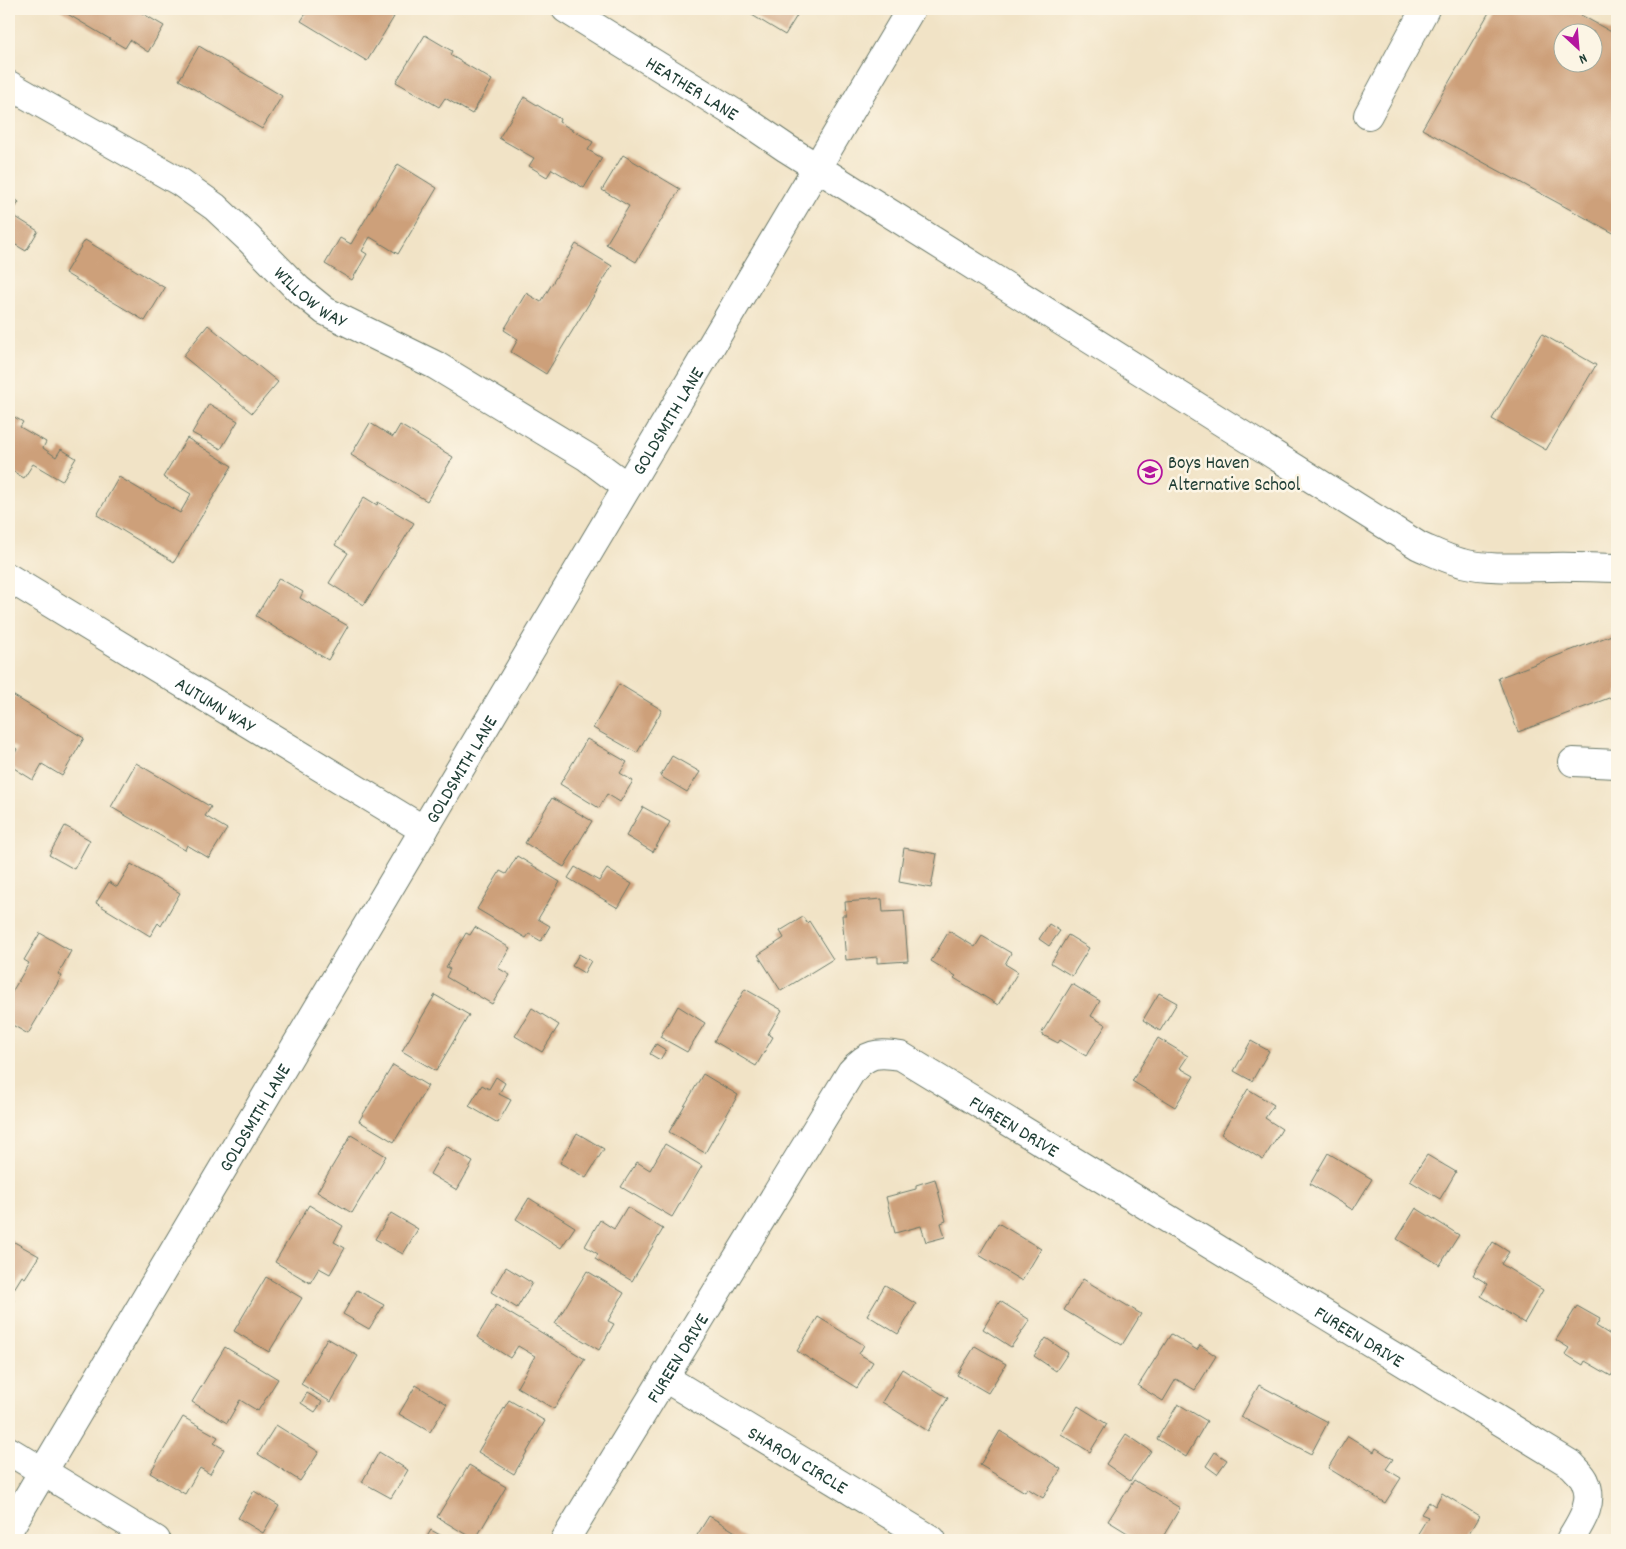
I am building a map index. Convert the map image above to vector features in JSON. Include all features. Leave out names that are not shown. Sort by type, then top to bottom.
[{"type":"street","name":"HEATHER LANE","points":[[566,9],[1419,546],[1438,555],[1463,563],[1482,566],[1506,568],[1617,568]]},
{"type":"street","name":"GOLDSMITH LANE","points":[[9,1529],[912,9]]},
{"type":"street","points":[[1368,115],[1425,9]]},
{"type":"street","name":"WILLOW WAY","points":[[9,85],[180,182],[215,208],[249,239],[298,289],[325,312],[435,365],[587,457],[627,487]]},
{"type":"street","name":"AUTUMN WAY","points":[[9,578],[424,830]]},
{"type":"street","points":[[1573,762],[1617,764]]},
{"type":"street","name":"FUREEN DRIVE","points":[[565,1540],[851,1072],[869,1056],[884,1053],[901,1056],[1572,1465],[1585,1480],[1590,1498],[1585,1517],[1570,1540]]},
{"type":"street","name":"SHARON CIRCLE","points":[[665,1378],[932,1540]]},
{"type":"street","points":[[9,1452],[156,1540]]},
{"type":"building","points":[[59,9],[135,9],[164,26],[148,52],[130,40],[125,48]]},
{"type":"building","points":[[309,9],[380,9],[394,17],[367,61],[301,21]]},
{"type":"building","points":[[742,9],[801,9],[785,35]]},
{"type":"building","points":[[1491,9],[1570,9],[1594,22],[1554,22],[1554,72],[1604,72],[1604,28],[1617,35],[1617,235],[1422,129]]},
{"type":"building","points":[[425,35],[452,51],[450,55],[492,80],[472,114],[445,98],[439,107],[396,82]]},
{"type":"building","points":[[199,46],[282,96],[262,129],[179,80]]},
{"type":"building","points":[[524,97],[560,119],[559,122],[593,142],[588,150],[602,158],[584,188],[552,169],[547,177],[529,166],[534,158],[499,138]]},
{"type":"building","points":[[623,155],[680,189],[636,262],[606,244],[629,206],[602,190]]},
{"type":"building","points":[[398,164],[437,188],[398,254],[370,237],[362,251],[367,254],[352,280],[325,264],[340,238],[351,244]]},
{"type":"building","points":[[9,195],[19,202],[11,214],[38,231],[26,251],[9,241]]},
{"type":"building","points":[[85,240],[165,288],[145,321],[65,273]]},
{"type":"building","points":[[576,244],[612,266],[546,374],[511,352],[518,339],[504,330],[526,293],[541,302]]},
{"type":"building","points":[[208,325],[278,382],[252,413],[183,356]]},
{"type":"building","points":[[1542,334],[1596,365],[1546,450],[1492,419]]},
{"type":"building","points":[[209,404],[238,421],[221,449],[192,433]]},
{"type":"building","points":[[9,414],[23,422],[20,427],[46,442],[43,448],[56,457],[61,449],[76,458],[62,481],[33,464],[24,478],[9,469]]},
{"type":"building","points":[[370,423],[393,437],[400,425],[453,457],[427,501],[351,455]]},
{"type":"building","points":[[187,438],[232,466],[174,562],[97,515],[119,477],[180,513],[191,494],[163,477]]},
{"type":"building","points":[[364,497],[377,505],[378,502],[414,523],[364,605],[329,583],[348,553],[335,545]]},
{"type":"building","points":[[279,578],[303,592],[300,598],[348,626],[328,660],[256,616]]},
{"type":"building","points":[[1617,633],[1617,695],[1518,732],[1498,678]]},
{"type":"building","points":[[619,684],[662,710],[637,753],[593,728]]},
{"type":"building","points":[[9,693],[84,738],[62,776],[42,764],[33,780],[9,765],[17,749],[9,744]]},
{"type":"building","points":[[587,739],[627,762],[620,773],[633,781],[620,802],[607,794],[599,808],[560,784]]},
{"type":"building","points":[[672,756],[700,772],[687,792],[660,776]]},
{"type":"building","points":[[136,763],[211,807],[205,816],[227,829],[209,858],[187,845],[185,850],[111,807]]},
{"type":"building","points":[[552,798],[592,821],[564,867],[525,843]]},
{"type":"building","points":[[643,807],[670,822],[653,852],[626,836]]},
{"type":"building","points":[[65,826],[90,840],[74,869],[49,855]]},
{"type":"building","points":[[904,848],[937,854],[931,888],[899,882]]},
{"type":"building","points":[[517,856],[560,882],[538,919],[550,926],[541,941],[529,934],[526,938],[477,909],[500,871],[506,874]]},
{"type":"building","points":[[131,864],[180,893],[161,926],[158,923],[150,936],[96,903],[109,882],[117,887]]},
{"type":"building","points":[[575,867],[599,881],[607,869],[632,884],[618,908],[568,878]]},
{"type":"building","points":[[882,899],[883,912],[904,911],[908,961],[877,963],[877,957],[846,960],[842,915],[846,915],[845,902]]},
{"type":"building","points":[[803,917],[807,923],[809,921],[833,959],[781,991],[758,955],[784,938],[780,931]]},
{"type":"building","points":[[1049,924],[1060,931],[1049,946],[1039,939]]},
{"type":"building","points":[[475,927],[510,948],[498,968],[510,975],[492,1004],[446,977],[450,969],[446,967],[466,933],[470,935]]},
{"type":"building","points":[[949,931],[975,947],[982,936],[1011,953],[1005,964],[1018,972],[998,1005],[954,978],[956,976],[931,961]]},
{"type":"building","points":[[40,933],[71,951],[58,974],[62,976],[28,1034],[9,1023],[9,997],[29,963],[24,960]]},
{"type":"building","points":[[1068,935],[1089,948],[1072,976],[1051,963]]},
{"type":"building","points":[[579,954],[591,961],[584,973],[572,966]]},
{"type":"building","points":[[1072,984],[1100,1001],[1091,1016],[1106,1025],[1086,1056],[1060,1040],[1058,1043],[1041,1034]]},
{"type":"building","points":[[745,989],[782,1010],[768,1034],[773,1037],[756,1066],[714,1041]]},
{"type":"building","points":[[1159,993],[1177,1003],[1160,1031],[1143,1020]]},
{"type":"building","points":[[435,995],[469,1015],[436,1071],[402,1051]]},
{"type":"building","points":[[678,1006],[705,1023],[687,1052],[660,1037]]},
{"type":"building","points":[[532,1008],[559,1025],[542,1052],[515,1036]]},
{"type":"building","points":[[1158,1038],[1188,1056],[1180,1068],[1194,1076],[1175,1107],[1132,1081]]},
{"type":"building","points":[[1251,1041],[1269,1051],[1252,1081],[1234,1071]]},
{"type":"building","points":[[656,1044],[666,1050],[660,1060],[650,1054]]},
{"type":"building","points":[[393,1065],[428,1086],[394,1142],[359,1121]]},
{"type":"building","points":[[703,1074],[738,1095],[705,1153],[669,1132]]},
{"type":"building","points":[[496,1077],[505,1083],[499,1094],[511,1100],[498,1123],[469,1106],[482,1085],[489,1089]]},
{"type":"building","points":[[1248,1089],[1274,1105],[1265,1118],[1282,1129],[1263,1160],[1221,1134]]},
{"type":"building","points":[[577,1133],[604,1149],[586,1178],[560,1163]]},
{"type":"building","points":[[351,1135],[386,1156],[352,1213],[317,1192]]},
{"type":"building","points":[[665,1144],[702,1166],[672,1217],[621,1187],[637,1162],[650,1170]]},
{"type":"building","points":[[446,1146],[473,1162],[457,1190],[430,1174]]},
{"type":"building","points":[[1328,1153],[1372,1179],[1353,1210],[1310,1184]]},
{"type":"building","points":[[1427,1155],[1456,1172],[1440,1199],[1410,1181]]},
{"type":"building","points":[[935,1179],[946,1221],[941,1223],[945,1237],[926,1242],[921,1226],[895,1233],[886,1197],[916,1189],[916,1185]]},
{"type":"building","points":[[529,1198],[575,1227],[561,1248],[516,1219]]},
{"type":"building","points":[[309,1205],[343,1226],[334,1242],[345,1248],[330,1274],[319,1268],[310,1283],[275,1262]]},
{"type":"building","points":[[627,1207],[663,1229],[632,1281],[595,1259],[598,1254],[585,1246],[600,1220],[614,1229]]},
{"type":"building","points":[[1416,1208],[1459,1235],[1440,1265],[1397,1239]]},
{"type":"building","points":[[391,1213],[418,1229],[403,1254],[375,1239]]},
{"type":"building","points":[[998,1223],[1041,1249],[1022,1281],[979,1255]]},
{"type":"building","points":[[9,1239],[39,1256],[25,1278],[22,1276],[9,1297]]},
{"type":"building","points":[[1493,1242],[1509,1252],[1501,1264],[1543,1290],[1524,1323],[1481,1296],[1488,1284],[1473,1275]]},
{"type":"building","points":[[506,1267],[532,1283],[517,1308],[491,1292]]},
{"type":"building","points":[[587,1271],[624,1293],[608,1321],[614,1324],[599,1350],[555,1324]]},
{"type":"building","points":[[266,1277],[302,1298],[269,1352],[234,1331]]},
{"type":"building","points":[[1083,1279],[1141,1314],[1122,1345],[1064,1310]]},
{"type":"building","points":[[885,1285],[916,1304],[898,1334],[867,1315]]},
{"type":"building","points":[[357,1290],[384,1305],[369,1329],[343,1314]]},
{"type":"building","points":[[9,1297],[14,1300],[9,1309]]},
{"type":"building","points":[[1000,1301],[1030,1320],[1011,1347],[983,1329]]},
{"type":"building","points":[[496,1305],[585,1359],[554,1409],[517,1387],[535,1356],[518,1346],[510,1358],[477,1337]]},
{"type":"building","points":[[1577,1306],[1600,1319],[1596,1326],[1617,1339],[1617,1366],[1611,1376],[1585,1361],[1583,1365],[1565,1354],[1569,1348],[1556,1340]]},
{"type":"building","points":[[818,1317],[864,1345],[859,1354],[873,1362],[857,1388],[797,1351]]},
{"type":"building","points":[[1171,1334],[1197,1350],[1200,1345],[1216,1356],[1195,1390],[1176,1379],[1163,1401],[1138,1386]]},
{"type":"building","points":[[327,1338],[358,1356],[331,1402],[301,1384]]},
{"type":"building","points":[[1046,1338],[1068,1353],[1056,1371],[1034,1356]]},
{"type":"building","points":[[975,1346],[1006,1364],[988,1393],[957,1375]]},
{"type":"building","points":[[225,1347],[278,1379],[258,1411],[240,1400],[227,1423],[192,1402]]},
{"type":"building","points":[[902,1369],[948,1398],[928,1431],[882,1402]]},
{"type":"building","points":[[416,1385],[447,1404],[430,1432],[399,1414]]},
{"type":"building","points":[[1259,1385],[1328,1422],[1311,1454],[1241,1417]]},
{"type":"building","points":[[307,1393],[322,1402],[315,1412],[301,1403]]},
{"type":"building","points":[[509,1400],[545,1421],[514,1474],[478,1452]]},
{"type":"building","points":[[1178,1404],[1207,1421],[1186,1457],[1157,1439]]},
{"type":"building","points":[[1078,1406],[1107,1424],[1090,1452],[1061,1434]]},
{"type":"building","points":[[183,1417],[218,1437],[214,1443],[224,1449],[210,1474],[200,1468],[185,1494],[150,1473]]},
{"type":"building","points":[[276,1425],[319,1452],[300,1481],[258,1454]]},
{"type":"building","points":[[1000,1431],[1061,1469],[1043,1498],[1027,1488],[1025,1492],[980,1465]]},
{"type":"building","points":[[1126,1434],[1151,1451],[1130,1481],[1106,1464]]},
{"type":"building","points":[[1348,1436],[1374,1452],[1376,1448],[1393,1459],[1386,1469],[1401,1478],[1385,1503],[1328,1468]]},
{"type":"building","points":[[379,1452],[408,1470],[391,1498],[362,1482]]},
{"type":"building","points":[[1215,1452],[1227,1460],[1217,1474],[1206,1466]]},
{"type":"building","points":[[469,1465],[506,1487],[475,1540],[437,1517]]},
{"type":"building","points":[[1134,1480],[1180,1508],[1161,1540],[1132,1540],[1134,1537],[1108,1521]]},
{"type":"building","points":[[254,1491],[279,1506],[263,1533],[238,1518]]},
{"type":"building","points":[[1442,1493],[1479,1516],[1465,1540],[1414,1540],[1428,1517],[1421,1514],[1429,1502],[1435,1506]]},
{"type":"building","points":[[709,1516],[721,1523],[748,1540],[694,1540]]},
{"type":"building","points":[[431,1530],[449,1540],[425,1540]]},
{"type":"place","name":"Boys Haven Alternative School","points":[[1150,472]]}]
